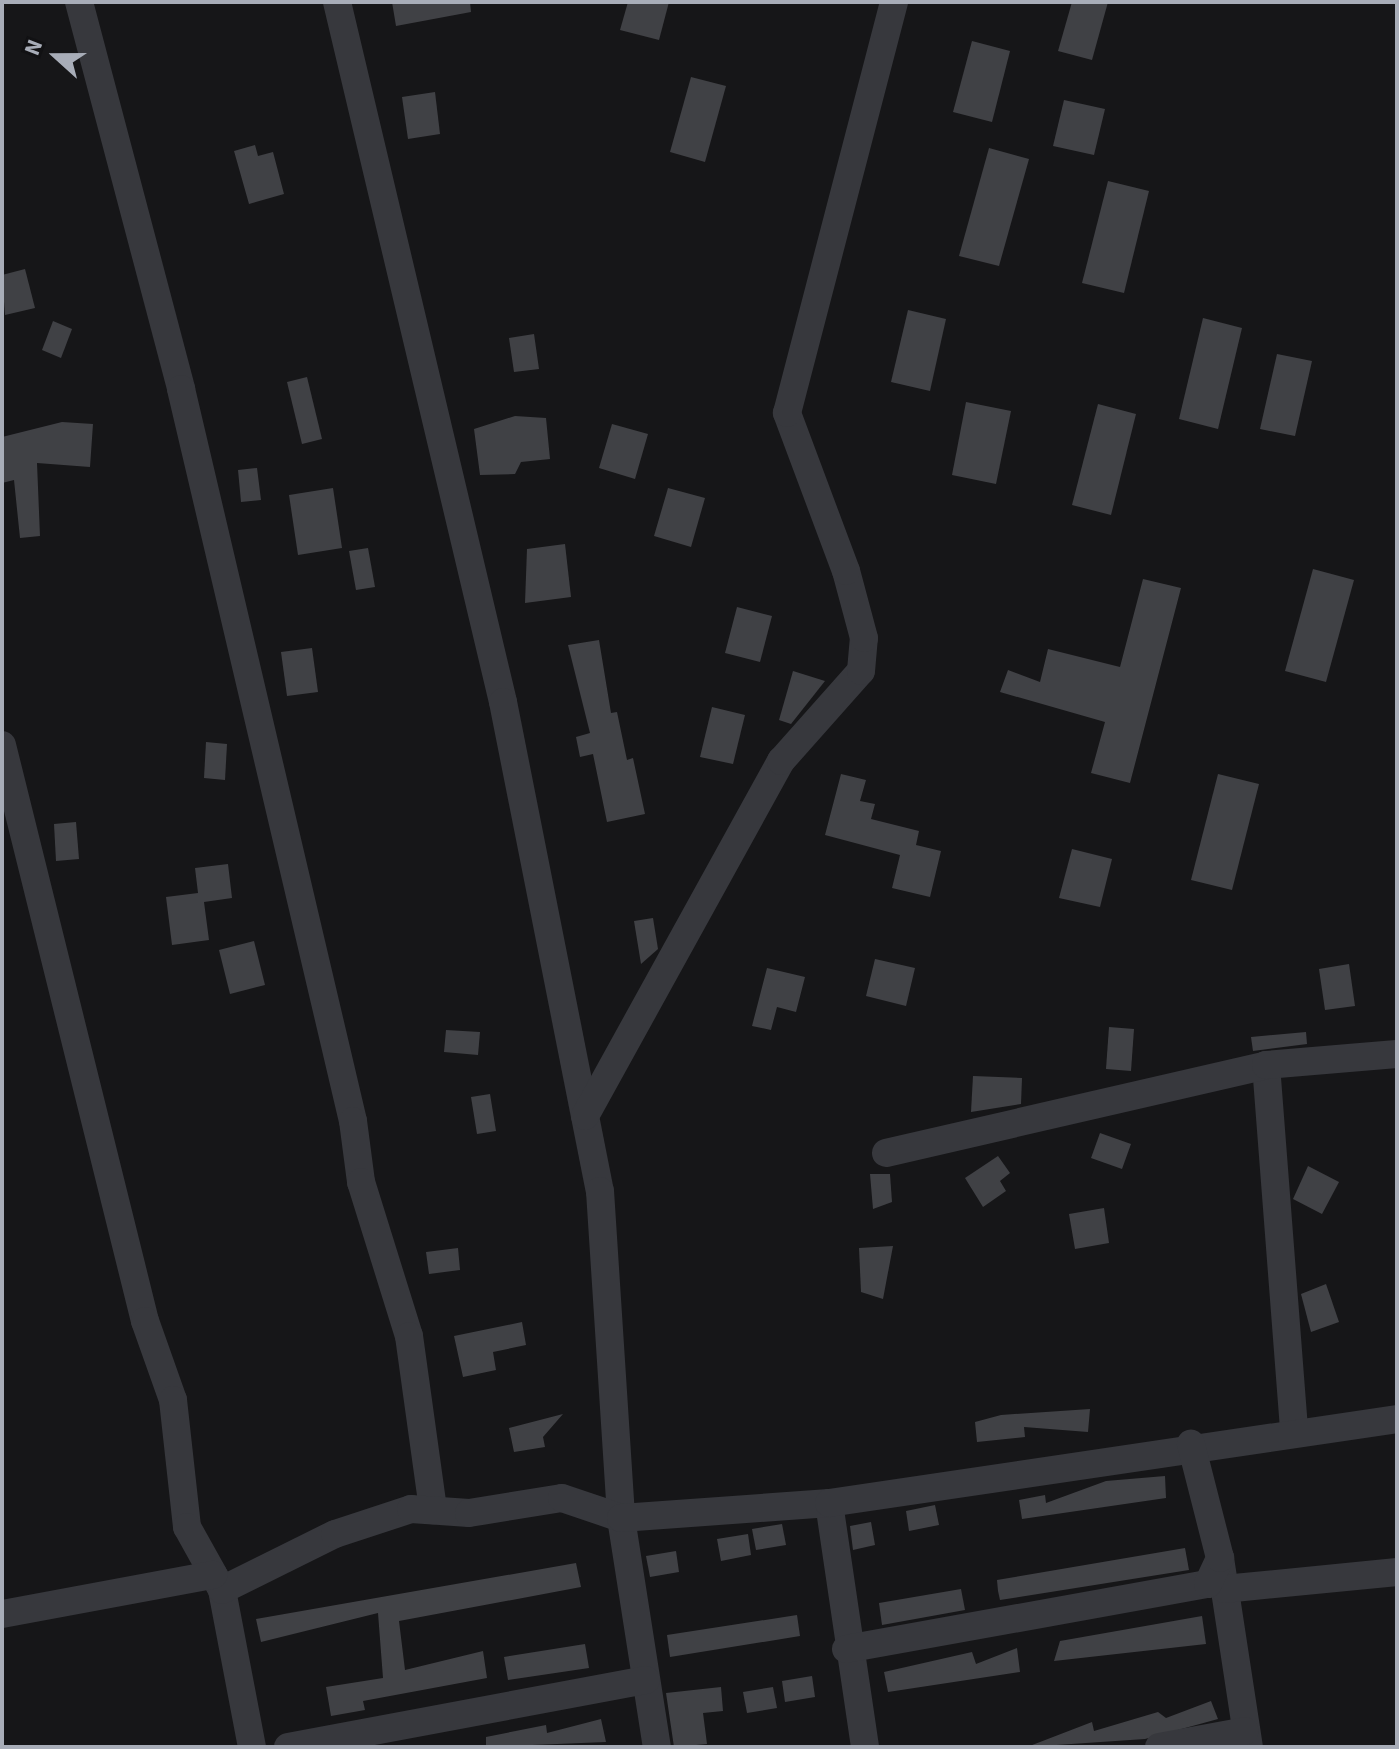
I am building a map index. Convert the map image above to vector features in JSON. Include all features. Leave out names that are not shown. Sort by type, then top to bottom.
[{"type":"street","points":[[79,2],[188,420],[353,1121],[361,1182],[409,1336],[433,1510]]},
{"type":"street","points":[[337,2],[503,702],[600,1191],[621,1518],[657,1747]]},
{"type":"street","points":[[585,1116],[781,761],[861,671],[864,638],[846,571],[787,413],[894,2]]},
{"type":"street","points":[[2,745],[10,817],[145,1321],[173,1400],[187,1527],[217,1582],[252,1747]]},
{"type":"street","points":[[886,1153],[1266,1065],[1397,1054]]},
{"type":"street","points":[[1266,1065],[1294,1431]]},
{"type":"street","points":[[2,1614],[217,1582],[335,1534],[411,1509],[469,1513],[562,1498],[621,1518],[829,1503],[1191,1444],[1397,1419]]},
{"type":"street","points":[[1159,1747],[1247,1739],[1220,1558],[1191,1444]]},
{"type":"street","points":[[829,1503],[846,1649],[865,1747]]},
{"type":"street","points":[[846,1649],[1194,1591],[1208,1584],[1220,1558]]},
{"type":"street","points":[[1224,1589],[1397,1572]]},
{"type":"street","points":[[288,1747],[646,1680]]},
{"type":"building","points":[[392,2],[470,2],[471,12],[396,26]]},
{"type":"building","points":[[628,2],[669,2],[659,40],[620,30]]},
{"type":"building","points":[[1072,2],[1108,2],[1092,60],[1058,51]]},
{"type":"building","points":[[972,41],[1010,51],[992,122],[953,112]]},
{"type":"building","points":[[691,77],[726,86],[705,162],[670,152]]},
{"type":"building","points":[[435,92],[440,134],[408,139],[402,97]]},
{"type":"building","points":[[1064,100],[1105,109],[1094,155],[1053,146]]},
{"type":"building","points":[[255,145],[258,156],[273,152],[284,194],[249,204],[234,151]]},
{"type":"building","points":[[989,148],[1029,159],[999,266],[959,256]]},
{"type":"building","points":[[1108,181],[1149,191],[1124,293],[1082,283]]},
{"type":"building","points":[[25,269],[35,308],[5,315],[2,275]]},
{"type":"building","points":[[908,310],[946,319],[930,391],[891,382]]},
{"type":"building","points":[[1203,318],[1242,328],[1218,429],[1179,419]]},
{"type":"building","points":[[53,321],[72,329],[61,358],[42,350]]},
{"type":"building","points":[[534,334],[539,369],[514,372],[509,338]]},
{"type":"building","points":[[1277,354],[1312,361],[1295,436],[1260,429]]},
{"type":"building","points":[[307,377],[322,439],[302,444],[287,382]]},
{"type":"building","points":[[966,402],[1011,411],[996,484],[952,475]]},
{"type":"building","points":[[1098,404],[1136,414],[1111,515],[1072,505]]},
{"type":"building","points":[[515,416],[546,418],[550,459],[521,462],[515,474],[480,475],[474,429]]},
{"type":"building","points":[[62,422],[93,424],[90,467],[37,463],[40,536],[20,538],[14,480],[2,483],[2,437]]},
{"type":"building","points":[[612,424],[648,434],[635,479],[599,468]]},
{"type":"building","points":[[257,468],[261,500],[241,502],[238,470]]},
{"type":"building","points":[[333,488],[342,548],[298,555],[289,495]]},
{"type":"building","points":[[668,488],[705,498],[691,547],[654,536]]},
{"type":"building","points":[[565,544],[571,597],[525,603],[527,549]]},
{"type":"building","points":[[368,548],[375,587],[356,590],[349,551]]},
{"type":"building","points":[[1313,569],[1354,580],[1326,682],[1285,671]]},
{"type":"building","points":[[1143,579],[1181,588],[1130,783],[1091,773],[1105,722],[1000,692],[1008,670],[1040,682],[1048,649],[1120,667]]},
{"type":"building","points":[[737,607],[772,616],[760,662],[725,653]]},
{"type":"building","points":[[599,640],[611,713],[617,712],[627,760],[633,758],[645,814],[607,822],[593,754],[580,757],[576,737],[590,733],[568,645]]},
{"type":"building","points":[[312,648],[318,692],[287,696],[281,652]]},
{"type":"building","points":[[793,671],[825,681],[791,724],[779,720]]},
{"type":"building","points":[[712,707],[745,715],[733,764],[700,757]]},
{"type":"building","points":[[206,742],[227,744],[225,780],[204,778]]},
{"type":"building","points":[[841,774],[866,780],[860,801],[875,804],[871,819],[919,831],[916,845],[941,851],[930,897],[892,888],[900,855],[825,835]]},
{"type":"building","points":[[1218,774],[1259,784],[1232,890],[1191,880]]},
{"type":"building","points":[[76,822],[79,859],[56,861],[54,824]]},
{"type":"building","points":[[1072,849],[1112,859],[1100,907],[1059,898]]},
{"type":"building","points":[[228,864],[232,898],[204,902],[209,940],[172,945],[166,897],[198,893],[195,868]]},
{"type":"building","points":[[653,918],[658,949],[641,964],[634,921]]},
{"type":"building","points":[[254,941],[265,985],[230,994],[219,950]]},
{"type":"building","points":[[875,959],[915,968],[906,1006],[866,996]]},
{"type":"building","points":[[1349,964],[1355,1006],[1325,1010],[1319,969]]},
{"type":"building","points":[[767,968],[805,977],[796,1012],[777,1007],[771,1030],[752,1026]]},
{"type":"building","points":[[1109,1027],[1134,1029],[1131,1071],[1106,1069]]},
{"type":"building","points":[[446,1030],[480,1032],[478,1055],[444,1052]]},
{"type":"building","points":[[1306,1032],[1307,1044],[1253,1051],[1251,1037]]},
{"type":"building","points":[[973,1076],[1022,1078],[1021,1104],[971,1112]]},
{"type":"building","points":[[490,1094],[496,1131],[477,1134],[471,1097]]},
{"type":"building","points":[[1100,1133],[1131,1144],[1122,1169],[1091,1158]]},
{"type":"building","points":[[998,1156],[1010,1173],[1000,1181],[1006,1191],[983,1207],[965,1178]]},
{"type":"building","points":[[1308,1166],[1339,1182],[1322,1214],[1293,1199]]},
{"type":"building","points":[[870,1174],[890,1174],[892,1202],[873,1209]]},
{"type":"building","points":[[1104,1208],[1109,1243],[1075,1249],[1069,1214]]},
{"type":"building","points":[[893,1246],[883,1299],[861,1292],[859,1248]]},
{"type":"building","points":[[458,1248],[460,1270],[429,1274],[426,1252]]},
{"type":"building","points":[[1326,1284],[1339,1322],[1311,1332],[1301,1294]]},
{"type":"building","points":[[522,1322],[526,1345],[493,1352],[496,1370],[463,1377],[454,1336]]},
{"type":"building","points":[[1090,1409],[1088,1432],[1024,1427],[1025,1437],[977,1442],[975,1422],[1001,1415]]},
{"type":"building","points":[[563,1414],[543,1437],[545,1447],[514,1452],[509,1428]]},
{"type":"building","points":[[1165,1476],[1166,1498],[1022,1519],[1019,1500],[1045,1495],[1046,1503],[1106,1481]]},
{"type":"building","points":[[935,1505],[939,1525],[909,1531],[906,1511]]},
{"type":"building","points":[[871,1522],[875,1545],[853,1550],[850,1526]]},
{"type":"building","points":[[782,1524],[786,1545],[756,1550],[752,1529]]},
{"type":"building","points":[[748,1534],[751,1555],[721,1561],[717,1539]]},
{"type":"building","points":[[1185,1548],[1189,1570],[1000,1600],[997,1580]]},
{"type":"building","points":[[676,1551],[679,1572],[650,1577],[646,1556]]},
{"type":"building","points":[[576,1563],[581,1587],[399,1621],[405,1670],[483,1651],[487,1678],[363,1701],[365,1710],[331,1716],[326,1687],[383,1678],[378,1613],[261,1642],[256,1619]]},
{"type":"building","points":[[961,1589],[965,1610],[882,1625],[879,1603]]},
{"type":"building","points":[[797,1615],[800,1636],[670,1657],[667,1635]]},
{"type":"building","points":[[1202,1616],[1206,1644],[1054,1661],[1060,1641]]},
{"type":"building","points":[[585,1644],[589,1668],[508,1680],[504,1657]]},
{"type":"building","points":[[1017,1648],[1020,1672],[888,1692],[884,1672],[972,1652],[976,1664]]},
{"type":"building","points":[[812,1676],[815,1697],[785,1702],[782,1681]]},
{"type":"building","points":[[721,1687],[723,1711],[703,1713],[707,1744],[674,1747],[666,1693]]},
{"type":"building","points":[[773,1687],[777,1708],[747,1713],[743,1692]]},
{"type":"building","points":[[1211,1701],[1218,1719],[1145,1739],[1027,1747],[1092,1722],[1094,1731],[1158,1712],[1166,1718]]},
{"type":"building","points":[[601,1719],[606,1742],[486,1747],[486,1737],[546,1725],[547,1733]]}]
